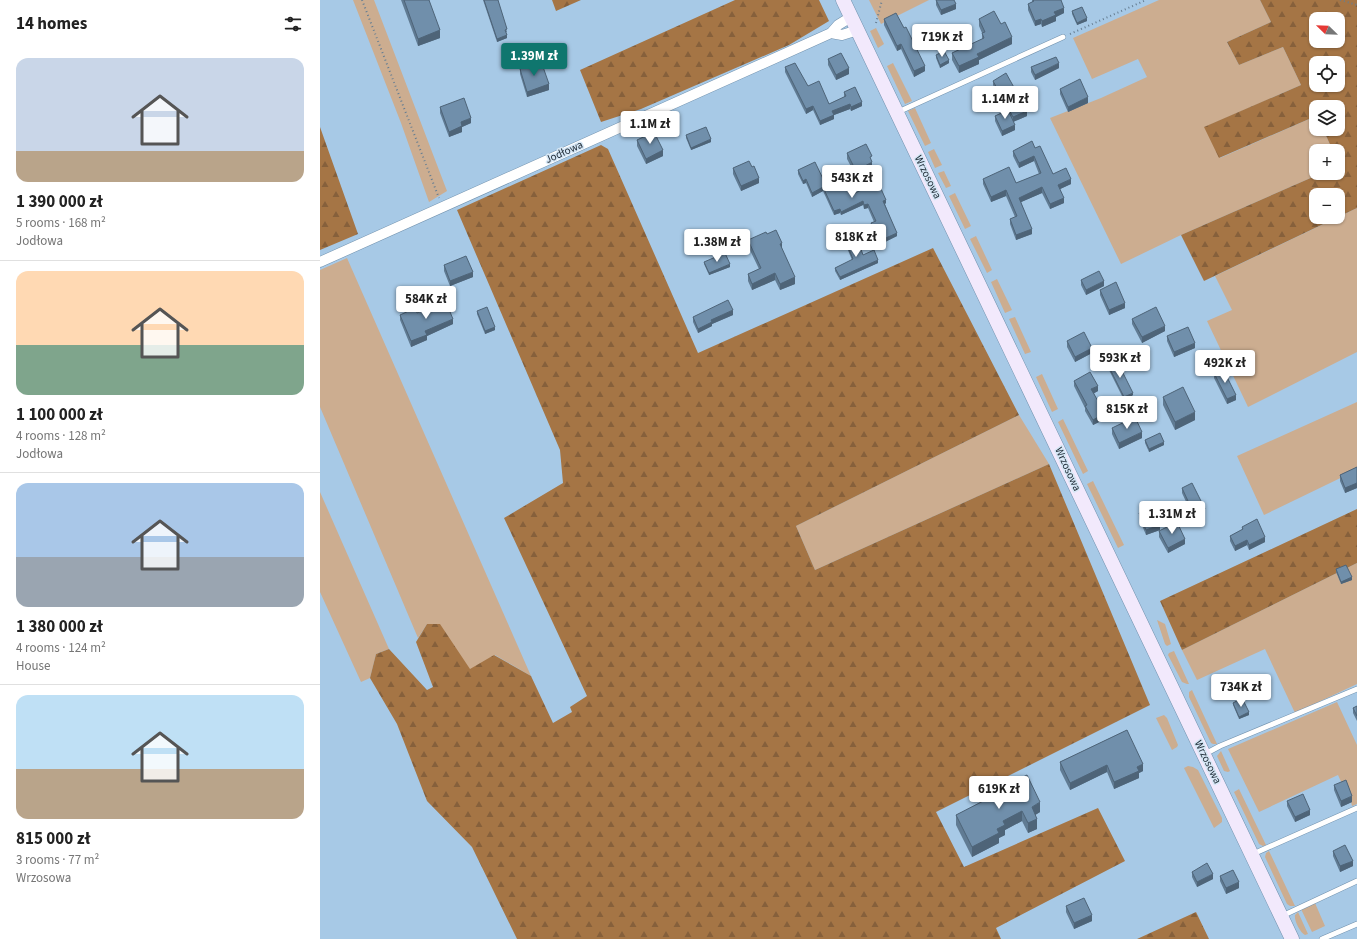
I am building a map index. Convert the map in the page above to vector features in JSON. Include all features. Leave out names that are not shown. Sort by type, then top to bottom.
[{"type":"main road","name":"Wrzosowa","points":[[843,0],[1292,939]]},
{"type":"street","name":"Jodłowa","points":[[320,262],[831,33],[838,25],[851,17]]},
{"type":"street","name":"Jodłowa","points":[[831,33],[842,35],[858,30]]},
{"type":"lane","points":[[897,112],[1064,37]]},
{"type":"lane","points":[[1204,755],[1220,746],[1357,689]]},
{"type":"lane","points":[[1252,855],[1357,808]]},
{"type":"lane","points":[[1281,916],[1357,881]]},
{"type":"lane","points":[[1322,939],[1357,924]]},
{"type":"path","points":[[362,0],[442,207]]},
{"type":"path","points":[[876,23],[882,0]]},
{"type":"path","points":[[1064,37],[1146,0]]},
{"type":"path","points":[[1340,0],[1357,5]]},
{"type":"shaded area","points":[[353,0],[374,0],[447,191],[429,202],[401,123]]},
{"type":"shaded area","points":[[869,0],[929,0],[881,24]]},
{"type":"shaded area","points":[[1159,0],[1260,0],[1271,22],[1227,42],[1239,65],[1283,47],[1301,85],[1205,127],[1220,158],[1309,119],[1309,136],[1326,136],[1330,144],[1309,144],[1309,179],[1181,235],[1121,264],[1050,118],[1101,98],[1147,77],[1138,59],[1092,79],[1073,38]]},
{"type":"shaded area","points":[[876,28],[884,44],[878,48],[870,31]]},
{"type":"shaded area","points":[[893,63],[912,101],[905,104],[887,66]]},
{"type":"shaded area","points":[[915,108],[931,143],[925,146],[908,111]]},
{"type":"shaded area","points":[[934,149],[942,165],[935,168],[928,152]]},
{"type":"shaded area","points":[[944,171],[951,186],[946,188],[938,173]]},
{"type":"shaded area","points":[[955,193],[971,226],[965,229],[949,196]]},
{"type":"shaded area","points":[[1357,208],[1357,352],[1248,407],[1207,321],[1232,310],[1215,276],[1324,224],[1345,224],[1345,214]]},
{"type":"shaded area","points":[[976,236],[992,270],[987,273],[970,239]]},
{"type":"shaded area","points":[[347,258],[531,676],[495,655],[470,670],[427,624],[418,638],[320,407],[320,270]]},
{"type":"shaded area","points":[[997,279],[1012,310],[1005,313],[991,282]]},
{"type":"shaded area","points":[[1015,317],[1031,352],[1025,354],[1009,319]]},
{"type":"shaded area","points":[[1042,374],[1058,409],[1052,412],[1036,377]]},
{"type":"shaded area","points":[[1357,402],[1357,470],[1264,515],[1237,456]]},
{"type":"shaded area","points":[[1019,415],[1049,464],[815,570],[796,526]]},
{"type":"shaded area","points":[[1063,419],[1088,471],[1083,474],[1058,422]]},
{"type":"shaded area","points":[[1093,481],[1124,545],[1118,548],[1087,484]]},
{"type":"shaded area","points":[[320,492],[389,649],[376,654],[370,678],[361,682],[320,592]]},
{"type":"shaded area","points":[[1357,563],[1357,684],[1295,713],[1265,649],[1197,680],[1182,650]]},
{"type":"shaded area","points":[[1157,620],[1165,624],[1171,644],[1167,646],[1165,644]]},
{"type":"shaded area","points":[[1174,651],[1189,684],[1182,682],[1168,655]]},
{"type":"shaded area","points":[[1192,690],[1217,744],[1211,743],[1189,697],[1189,692]]},
{"type":"shaded area","points":[[1337,702],[1357,745],[1357,804],[1352,806],[1352,801],[1338,775],[1259,812],[1228,749]]},
{"type":"shaded area","points":[[1164,715],[1167,718],[1178,745],[1172,750],[1156,718]]},
{"type":"shaded area","points":[[1221,751],[1230,771],[1228,772],[1224,771],[1217,756]]},
{"type":"shaded area","points":[[1188,766],[1198,770],[1222,818],[1222,822],[1214,828],[1184,768]]},
{"type":"shaded area","points":[[1239,789],[1266,845],[1263,846],[1259,844],[1234,792]]},
{"type":"shaded area","points":[[1269,851],[1295,906],[1290,906],[1287,904],[1265,857],[1266,853]]},
{"type":"shaded area","points":[[1315,903],[1325,926],[1312,932],[1301,909]]},
{"type":"shaded area","points":[[1298,912],[1308,934],[1303,934],[1296,923],[1295,915]]},
{"type":"green space","points":[[552,0],[581,0],[556,11]]},
{"type":"green space","points":[[735,0],[819,0],[829,21],[789,45],[641,109],[601,122],[580,70]]},
{"type":"green space","points":[[1260,0],[1357,0],[1357,208],[1345,214],[1345,188],[1309,188],[1309,224],[1323,224],[1204,281],[1181,235],[1309,179],[1309,180],[1345,180],[1345,144],[1330,144],[1326,136],[1345,136],[1345,100],[1309,100],[1309,119],[1219,158],[1204,127],[1301,85],[1283,47],[1239,65],[1227,42],[1271,22]]},
{"type":"green space","points":[[320,127],[358,234],[320,250]]},
{"type":"green space","points":[[601,145],[608,149],[698,353],[933,248],[1019,415],[796,526],[815,570],[1049,464],[1150,705],[936,812],[964,867],[1098,808],[1125,861],[996,928],[1001,939],[517,939],[472,847],[427,801],[397,724],[370,678],[376,654],[389,649],[427,690],[433,687],[416,642],[427,624],[440,624],[470,669],[494,655],[531,676],[553,723],[572,712],[570,707],[587,696],[504,518],[563,483],[560,450],[457,210]]},
{"type":"green space","points":[[1357,509],[1357,563],[1182,650],[1160,601]]},
{"type":"green space","points":[[1196,912],[1209,939],[1137,939]]},
{"type":"building","points":[[404,0],[429,0],[440,30],[418,39]]},
{"type":"building","points":[[484,0],[498,0],[507,29],[505,30],[507,35],[497,39]]},
{"type":"building","points":[[936,0],[954,0],[956,4],[941,10]]},
{"type":"building","points":[[1033,0],[1061,0],[1064,8],[1054,12],[1056,15],[1042,21],[1041,19],[1035,21],[1028,4],[1034,1]]},
{"type":"building","points":[[1082,7],[1087,18],[1077,23],[1072,11]]},
{"type":"building","points":[[994,11],[1001,24],[1005,22],[1012,37],[977,54],[979,57],[959,66],[952,53],[984,38],[982,33],[985,32],[979,19]]},
{"type":"building","points":[[896,13],[904,28],[906,27],[925,66],[914,71],[901,44],[897,46],[884,19]]},
{"type":"building","points":[[944,51],[949,60],[940,65],[936,55]]},
{"type":"building","points":[[841,53],[849,68],[836,75],[828,59]]},
{"type":"building","points":[[1056,57],[1059,63],[1035,75],[1031,67]]},
{"type":"building","points":[[536,63],[537,66],[542,64],[549,84],[527,92],[520,69]]},
{"type":"building","points":[[795,63],[808,86],[819,81],[829,104],[846,96],[844,92],[855,87],[862,102],[851,107],[850,104],[832,111],[834,115],[820,121],[813,106],[806,109],[785,67]]},
{"type":"building","points":[[1006,73],[1027,111],[1013,117],[993,81]]},
{"type":"building","points":[[1080,79],[1088,97],[1068,107],[1060,89]]},
{"type":"building","points":[[464,98],[471,118],[461,122],[462,126],[449,132],[440,107]]},
{"type":"building","points":[[1008,110],[1015,125],[1002,131],[995,116]]},
{"type":"building","points":[[706,127],[711,139],[691,148],[686,135]]},
{"type":"building","points":[[654,132],[663,150],[646,159],[637,140]]},
{"type":"building","points":[[1032,141],[1035,148],[1040,146],[1053,174],[1066,168],[1071,179],[1058,185],[1064,198],[1050,204],[1042,187],[1019,198],[1032,229],[1016,235],[1010,219],[1017,216],[1006,190],[991,197],[983,179],[1009,167],[1016,183],[1041,173],[1034,156],[1019,163],[1013,151]]},
{"type":"building","points":[[866,144],[872,156],[870,157],[872,162],[856,171],[847,153]]},
{"type":"building","points":[[749,161],[752,167],[754,166],[759,178],[741,186],[733,168]]},
{"type":"building","points":[[815,162],[825,183],[842,175],[851,195],[878,182],[886,200],[883,201],[897,233],[879,241],[871,223],[876,221],[868,204],[864,205],[863,201],[841,212],[840,209],[834,211],[823,187],[812,193],[806,179],[803,181],[798,170]]},
{"type":"building","points":[[776,230],[782,243],[780,244],[795,277],[780,284],[775,273],[752,284],[748,274],[761,268],[748,240],[766,232],[767,234]]},
{"type":"building","points":[[856,235],[863,255],[874,250],[878,260],[840,277],[835,268],[853,259],[845,240]]},
{"type":"building","points":[[725,253],[730,264],[709,273],[704,262]]},
{"type":"building","points":[[466,256],[473,272],[450,281],[444,265]]},
{"type":"building","points":[[1099,271],[1104,281],[1086,290],[1081,280]]},
{"type":"building","points":[[1116,282],[1125,303],[1109,310],[1100,290]]},
{"type":"building","points":[[445,300],[453,319],[425,331],[427,335],[411,341],[400,315],[415,308],[417,313]]},
{"type":"building","points":[[728,300],[733,310],[711,320],[712,322],[698,329],[693,317]]},
{"type":"building","points":[[487,307],[495,327],[485,331],[477,311]]},
{"type":"building","points":[[1156,307],[1165,326],[1142,337],[1132,319]]},
{"type":"building","points":[[1188,327],[1195,343],[1174,352],[1167,336]]},
{"type":"building","points":[[1084,332],[1092,348],[1075,357],[1067,341]]},
{"type":"building","points":[[1117,361],[1133,393],[1124,397],[1108,365]]},
{"type":"building","points":[[1223,369],[1236,395],[1227,399],[1214,373]]},
{"type":"building","points":[[1090,372],[1098,386],[1091,389],[1105,413],[1093,420],[1074,381]]},
{"type":"building","points":[[1183,387],[1195,412],[1175,422],[1163,397]]},
{"type":"building","points":[[1135,417],[1142,432],[1119,443],[1112,428]]},
{"type":"building","points":[[1160,433],[1164,442],[1149,449],[1145,440]]},
{"type":"building","points":[[1357,467],[1357,483],[1345,488],[1340,475]]},
{"type":"building","points":[[1192,483],[1205,509],[1194,514],[1182,488]]},
{"type":"building","points":[[1153,508],[1160,525],[1146,530],[1139,513]]},
{"type":"building","points":[[1257,519],[1265,537],[1249,545],[1247,540],[1235,546],[1230,536],[1243,529],[1242,527]]},
{"type":"building","points":[[1177,522],[1185,539],[1168,548],[1159,531]]},
{"type":"building","points":[[1346,565],[1352,577],[1341,582],[1336,569]]},
{"type":"building","points":[[1242,698],[1249,712],[1239,717],[1233,703]]},
{"type":"building","points":[[1357,706],[1357,716],[1353,708]]},
{"type":"building","points":[[1127,730],[1143,764],[1137,767],[1139,771],[1114,782],[1107,765],[1070,783],[1060,762]]},
{"type":"building","points":[[1027,775],[1040,802],[1032,807],[1037,819],[1028,823],[1022,811],[1003,821],[1005,825],[997,829],[999,833],[972,847],[956,815],[991,797],[987,790],[999,789]]},
{"type":"building","points":[[1346,780],[1352,796],[1341,801],[1334,785]]},
{"type":"building","points":[[1303,794],[1310,810],[1295,817],[1287,801]]},
{"type":"building","points":[[1345,845],[1353,861],[1340,866],[1333,851]]},
{"type":"building","points":[[1207,863],[1213,874],[1197,882],[1192,872]]},
{"type":"building","points":[[1233,870],[1239,882],[1226,888],[1220,876]]},
{"type":"building","points":[[1084,898],[1092,915],[1074,923],[1066,906]]}]
